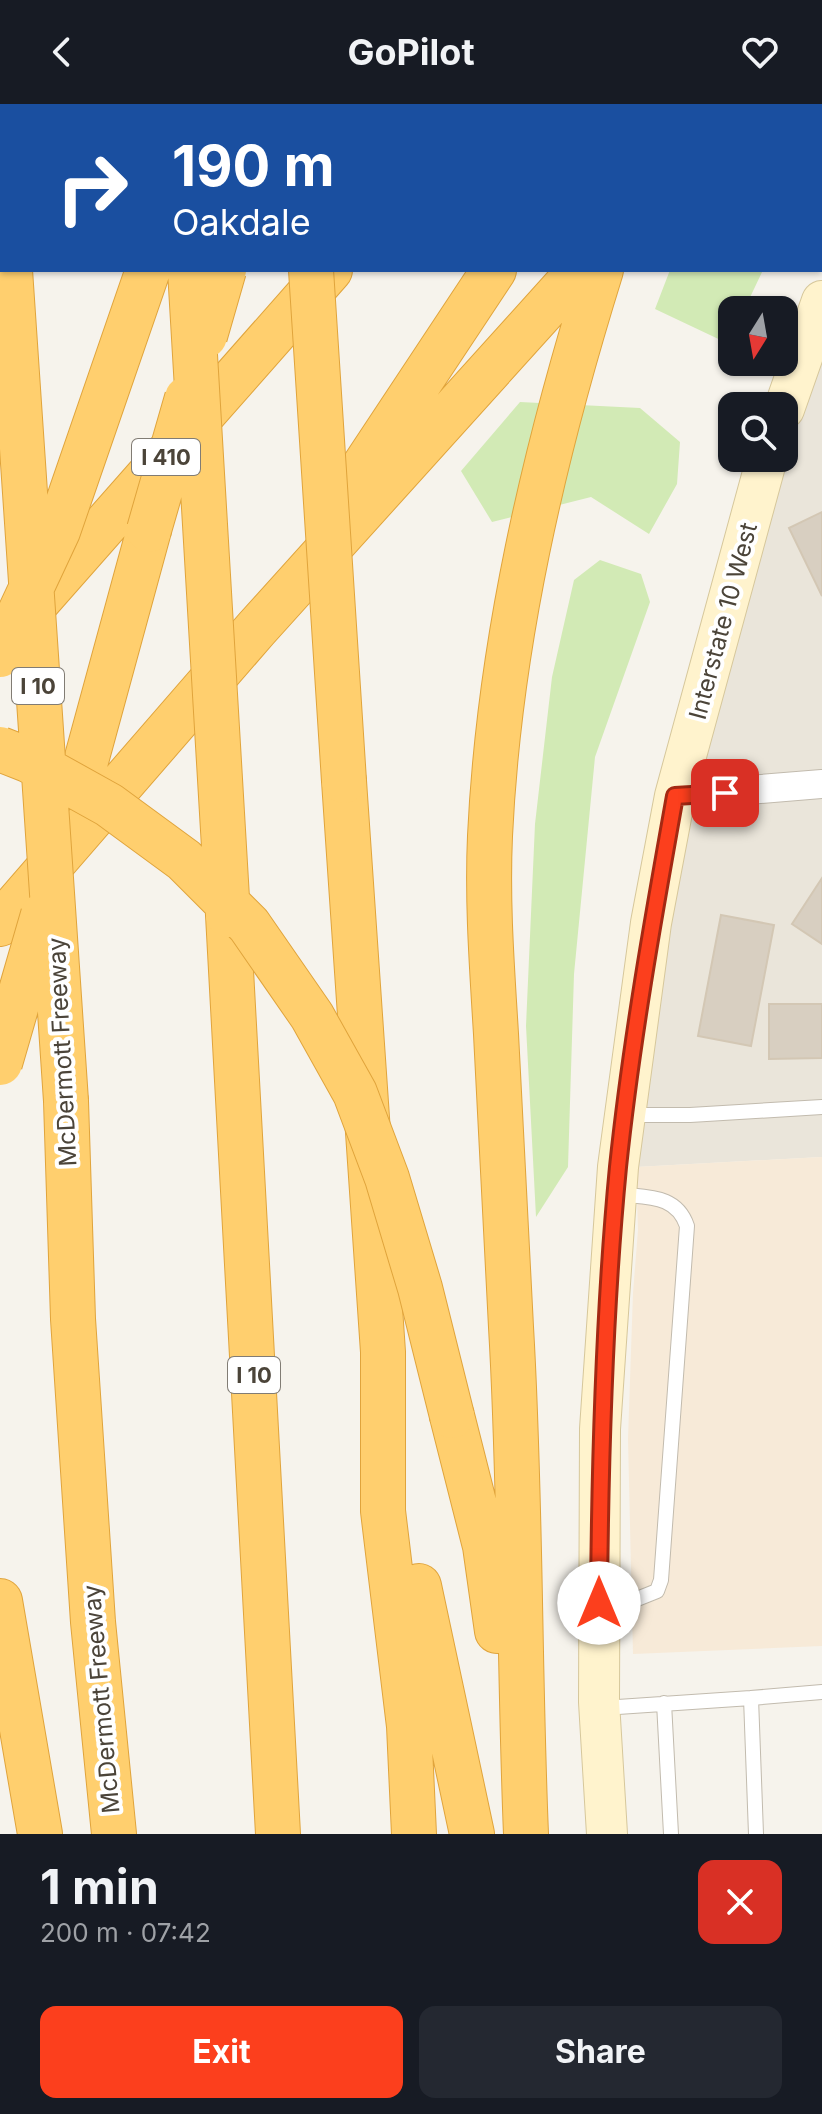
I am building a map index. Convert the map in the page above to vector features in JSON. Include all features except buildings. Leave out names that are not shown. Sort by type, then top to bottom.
[{"type":"highway","name":"McDermott Freeway","points":[[10,272],[66,1101],[73,1319],[85,1510],[114,1834]]},
{"type":"highway","points":[[0,655],[58,531],[147,272]]},
{"type":"highway","name":"I 10","points":[[190,272],[278,1834]]},
{"type":"highway","points":[[0,1063],[223,272]]},
{"type":"highway","points":[[311,272],[383,1352],[383,1511],[409,1726],[414,1834]]},
{"type":"highway","name":"I 410","points":[[0,644],[328,272]]},
{"type":"highway","points":[[256,629],[493,272]]},
{"type":"highway","points":[[0,924],[256,629],[578,272]]},
{"type":"highway","points":[[526,1833],[515,1389],[488,881],[490,833],[503,694],[544,471],[570,369],[600,272]]},
{"type":"highway","points":[[0,749],[28,760],[99,799],[184,860],[249,925],[312,1016],[355,1093],[387,1178],[420,1288],[485,1546],[526,1833]]},
{"type":"highway","points":[[383,1352],[424,1615],[472,1834]]},
{"type":"highway","points":[[0,1601],[40,1834]]},
{"type":"main road","points":[[791,392],[818,326]]},
{"type":"main road","name":"Interstate 10 West","points":[[607,1834],[599,1708],[600,1429],[617,1194],[626,1115],[651,923],[675,796],[763,472]]},
{"type":"street","points":[[675,796],[822,784]]},
{"type":"lane","points":[[626,1115],[690,1115],[822,1107]]},
{"type":"lane","points":[[599,1603],[637,1599],[657,1591],[661,1580],[687,1226],[682,1211],[670,1202],[617,1194]]},
{"type":"lane","points":[[599,1708],[822,1692]]},
{"type":"lane","points":[[751,1698],[756,1834]]},
{"type":"lane","points":[[664,1703],[671,1834]]},
{"type":"shaded area","points":[[822,339],[822,1157],[636,1167],[680,861],[731,639],[779,472],[798,472],[798,411]]},
{"type":"shaded area","points":[[822,1157],[822,1646],[633,1654],[628,1439],[638,1230],[636,1167]]},
{"type":"green space","points":[[669,272],[762,272],[751,296],[718,296],[718,339],[655,309]]},
{"type":"green space","points":[[520,402],[640,408],[680,442],[677,484],[649,534],[591,497],[492,522],[461,471]]},
{"type":"green space","points":[[600,560],[641,574],[650,602],[595,757],[574,974],[568,1167],[536,1217],[526,1026],[535,824],[552,677],[574,580]]},
{"type":"route","points":[[599,1603],[600,1429],[618,1167],[651,923],[675,796],[725,793]]}]
